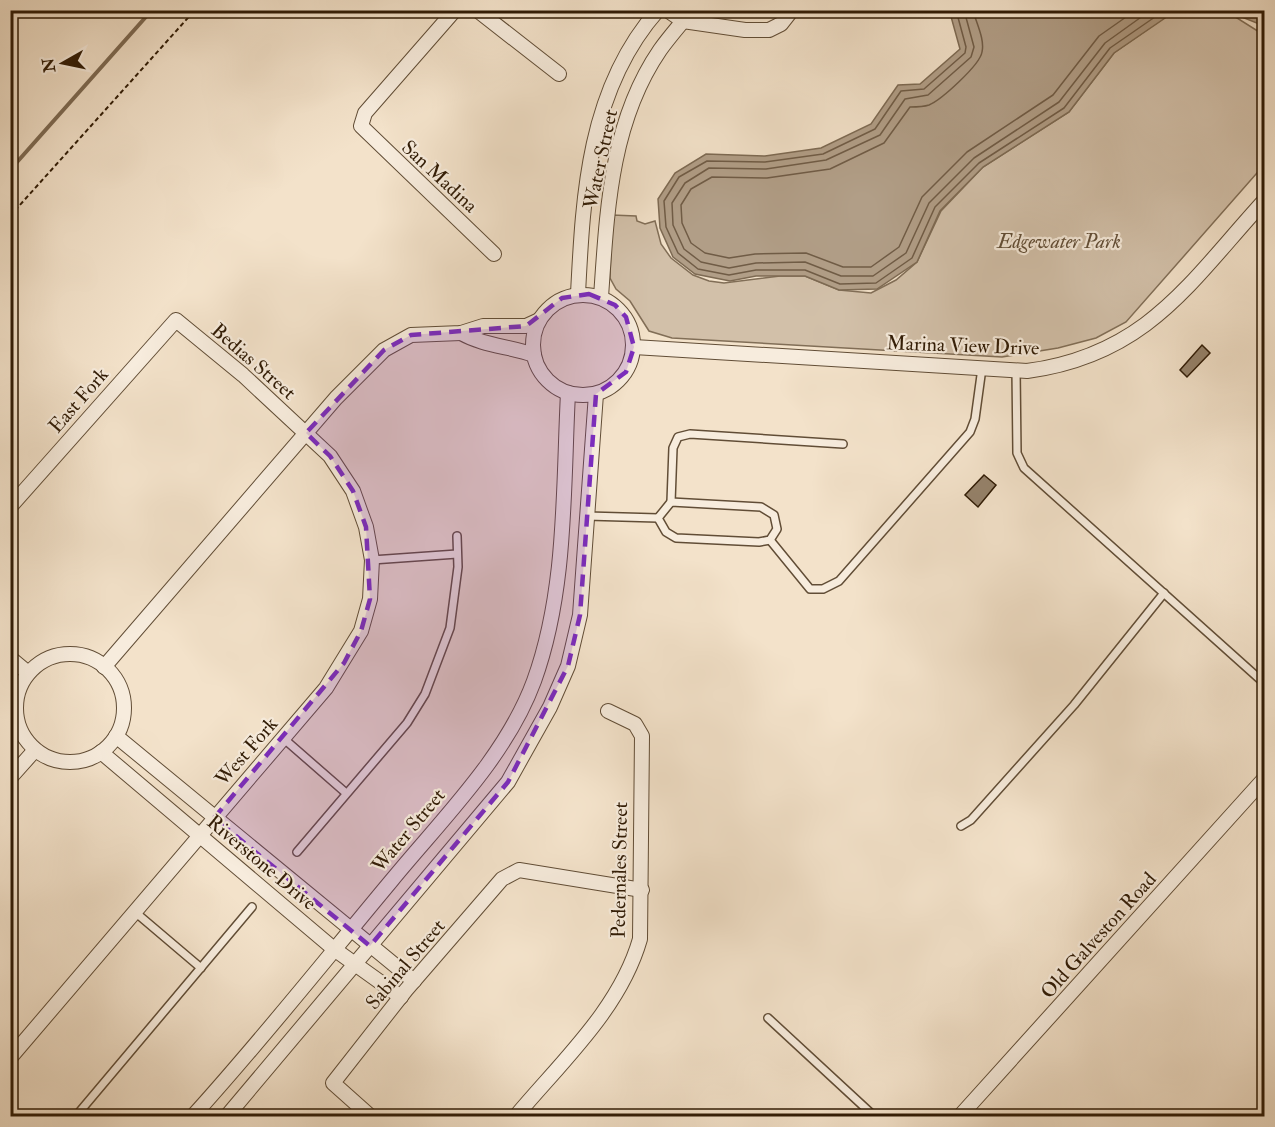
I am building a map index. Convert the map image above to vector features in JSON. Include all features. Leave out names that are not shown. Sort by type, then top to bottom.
[{"type":"street","name":"San Madina","points":[[455,10],[364,113],[362,126],[494,254]]},
{"type":"street","points":[[477,10],[559,74]]},
{"type":"street","name":"Water Street","points":[[578,294],[582,214],[593,140],[607,99],[627,55],[658,10]]},
{"type":"street","points":[[667,10],[745,30],[770,30],[781,24],[792,10]]},
{"type":"street","name":"Water Street","points":[[601,297],[607,206],[625,120],[641,83],[660,50],[687,16]]},
{"type":"street","name":"Marina View Drive","points":[[634,347],[1016,370],[1044,369],[1074,361],[1119,342],[1149,324],[1169,307],[1264,201]]},
{"type":"street","points":[[104,666],[306,433],[384,350],[411,336],[461,333],[483,326],[526,326],[539,320],[556,303],[578,294],[601,297],[615,305],[626,317],[632,331],[634,347],[632,360],[618,382],[596,394],[568,393],[546,379],[534,355],[533,337],[539,320]]},
{"type":"street","name":"Bedias Street","points":[[176,320],[243,375],[306,433]]},
{"type":"street","name":"East Fork","points":[[10,507],[176,320]]},
{"type":"street","points":[[461,333],[479,344],[510,347],[534,355]]},
{"type":"street","name":"Water Street","points":[[193,1116],[467,789],[519,714],[534,682],[547,639],[558,579],[568,393]]},
{"type":"street","points":[[227,1116],[508,782],[530,746],[568,666],[580,615],[596,394]]},
{"type":"street","name":"West Fork","points":[[13,1050],[135,912],[326,688],[361,631],[370,598],[372,560],[366,527],[353,490],[330,456],[306,433]]},
{"type":"street","points":[[561,522],[587,519]]},
{"type":"street","points":[[74,654],[90,658],[104,666],[121,690],[124,704],[123,718],[116,736],[101,752],[85,760],[68,762],[50,759],[35,750],[20,729],[16,704],[20,688],[28,673],[49,659],[74,654]]},
{"type":"street","points":[[10,658],[28,673]]},
{"type":"street","name":"Pedernales Street","points":[[516,1116],[619,991],[633,964],[640,939],[642,890],[639,824],[644,752],[642,736],[634,724],[608,711]]},
{"type":"street","name":"Riverstone Drive","points":[[116,736],[414,981]]},
{"type":"street","points":[[10,778],[35,750]]},
{"type":"street","name":"Riverstone Drive","points":[[101,752],[334,949],[401,997]]},
{"type":"street","name":"Old Galveston Road","points":[[960,1116],[1264,779]]},
{"type":"street","name":"Sabinal Street","points":[[370,1116],[333,1083],[414,981],[510,872],[519,870],[642,890]]},
{"type":"lane","points":[[770,540],[810,589],[823,589],[839,581],[970,432],[975,419],[982,368]]},
{"type":"lane","points":[[1016,370],[1017,453],[1024,468],[1264,683]]},
{"type":"lane","points":[[658,518],[671,502],[674,448],[678,437],[690,434],[843,444]]},
{"type":"lane","points":[[658,518],[666,532],[676,538],[759,542],[770,540],[777,529],[774,515],[761,507],[671,502]]},
{"type":"lane","points":[[587,519],[658,518]]},
{"type":"lane","points":[[297,852],[407,723],[425,694],[450,628],[455,597],[457,536]]},
{"type":"lane","points":[[372,560],[457,554]]},
{"type":"lane","points":[[962,826],[971,820],[1074,705],[1164,593]]},
{"type":"lane","points":[[283,738],[346,793]]},
{"type":"lane","points":[[75,1116],[252,907]]},
{"type":"lane","points":[[135,912],[201,968]]},
{"type":"lane","points":[[768,1018],[874,1116]]},
{"type":"path","points":[[10,216],[195,10]]},
{"type":"highlighted area","points":[[589,294],[615,305],[626,317],[634,347],[626,372],[596,394],[580,615],[568,666],[508,782],[370,946],[214,818],[344,663],[361,631],[370,599],[366,527],[353,491],[330,456],[306,433],[384,350],[411,335],[526,326],[562,298]]},
{"type":"green space","name":"Edgewater Park","points":[[1174,11],[1226,11],[1264,35],[1264,165],[1126,322],[1096,338],[1058,348],[1002,357],[672,338],[649,331],[630,301],[616,289],[610,278],[612,215],[636,216],[637,221],[645,224],[655,221],[661,244],[671,258],[693,275],[709,281],[724,283],[780,276],[805,276],[839,290],[871,293],[896,280],[917,262],[941,211],[983,167],[1069,112],[1114,53]]},
{"type":"water","points":[[952,11],[1193,11],[1174,12],[1114,53],[1069,112],[983,167],[940,211],[917,262],[877,289],[839,290],[805,276],[756,276],[730,281],[695,274],[673,257],[660,228],[658,199],[675,173],[706,154],[765,156],[821,148],[871,124],[898,85],[920,84],[960,49],[950,13]]},
{"type":"water","points":[[1227,11],[1264,11],[1264,26]]},
{"type":"building","points":[[1202,345],[1210,353],[1187,377],[1180,370]]},
{"type":"building","points":[[984,475],[996,485],[978,507],[965,495]]},
{"type":"waterway","points":[[10,170],[152,10]]}]
